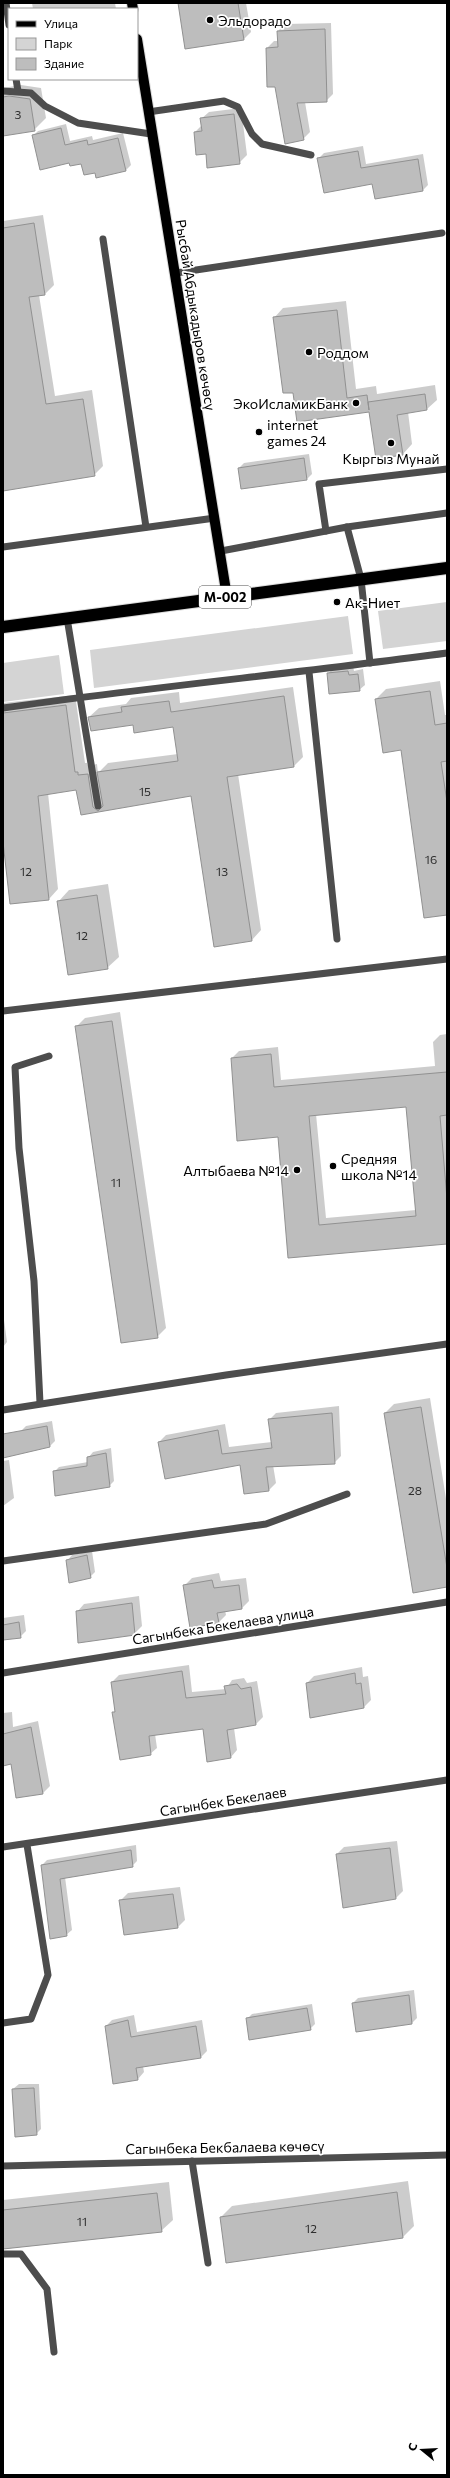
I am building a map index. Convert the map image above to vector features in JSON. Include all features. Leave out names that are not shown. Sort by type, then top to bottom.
[{"type":"highway","name":"M-002","points":[[3,627],[447,568]]},
{"type":"main road","name":"Рысбай Абдыкадыров көчөсү","points":[[138,45],[151,134],[176,274],[221,551],[227,597]]},
{"type":"street","points":[[6,3],[8,18]]},
{"type":"street","points":[[16,80],[18,91]]},
{"type":"street","points":[[3,92],[18,91],[31,93],[45,106],[78,123],[151,134]]},
{"type":"street","points":[[148,112],[224,102],[238,106],[252,134],[262,144],[311,155]]},
{"type":"street","points":[[176,274],[442,233]]},
{"type":"street","points":[[103,239],[146,527]]},
{"type":"street","points":[[326,531],[319,484],[447,469]]},
{"type":"street","points":[[221,551],[347,527],[447,513]]},
{"type":"street","points":[[3,547],[215,518]]},
{"type":"street","points":[[347,527],[360,579],[370,663]]},
{"type":"street","points":[[67,618],[98,806]]},
{"type":"street","points":[[3,708],[80,697],[309,672],[447,653]]},
{"type":"street","points":[[309,672],[337,939]]},
{"type":"street","points":[[3,1011],[447,959]]},
{"type":"street","points":[[40,1403],[34,1281],[19,1148],[15,1067],[49,1056]]},
{"type":"street","points":[[3,1410],[40,1403],[447,1344]]},
{"type":"street","points":[[3,1561],[266,1524],[347,1494]]},
{"type":"street","name":"Сагынбека Бекелаева улица","points":[[3,1673],[447,1602]]},
{"type":"street","name":"Сагынбек Бекелаев","points":[[3,1847],[27,1845],[447,1780]]},
{"type":"street","points":[[3,2023],[31,2019],[48,1975],[27,1845]]},
{"type":"street","name":"Сагынбека Бекбалаева көчөсү","points":[[3,2166],[447,2155]]},
{"type":"street","points":[[192,2161],[208,2263]]},
{"type":"street","points":[[3,2254],[21,2254],[47,2289],[54,2352]]},
{"type":"green space","points":[[447,602],[447,641],[383,649],[378,611]]},
{"type":"green space","points":[[348,616],[353,654],[94,688],[90,650]]},
{"type":"green space","points":[[59,655],[64,694],[3,702],[3,663]]},
{"type":"building","points":[[178,3],[238,3],[244,40],[185,49]]},
{"type":"building","points":[[325,29],[327,102],[297,103],[304,140],[285,144],[275,87],[267,87],[266,48],[278,47],[277,31]]},
{"type":"building","points":[[9,96],[30,99],[35,131],[3,136],[3,97]]},
{"type":"building","points":[[234,114],[240,164],[207,168],[206,154],[196,155],[194,132],[202,131],[200,118]]},
{"type":"building","points":[[61,128],[65,145],[87,140],[88,145],[118,138],[126,171],[96,178],[95,173],[84,175],[81,164],[70,166],[69,163],[40,170],[32,135]]},
{"type":"building","points":[[358,151],[361,168],[418,159],[423,191],[375,199],[372,184],[324,193],[317,158]]},
{"type":"building","points":[[34,223],[45,295],[29,297],[46,404],[83,399],[95,476],[3,491],[3,228]]},
{"type":"building","points":[[337,310],[347,398],[367,395],[369,410],[368,402],[425,394],[427,410],[397,415],[403,455],[376,459],[369,412],[297,422],[293,393],[283,393],[273,317]]},
{"type":"building","points":[[304,458],[307,480],[241,489],[238,468]]},
{"type":"building","points":[[348,671],[349,675],[358,674],[360,691],[329,694],[327,673]]},
{"type":"building","points":[[430,691],[435,725],[447,723],[447,761],[441,762],[447,802],[447,915],[424,918],[401,750],[383,753],[375,699]]},
{"type":"building","points":[[284,696],[294,767],[227,777],[252,941],[214,947],[191,796],[81,815],[76,790],[38,796],[49,900],[10,904],[3,842],[3,713],[66,705],[75,772],[78,772],[78,775],[88,774],[93,807],[98,811],[103,806],[97,772],[178,761],[173,727],[134,733],[133,725],[91,731],[88,717],[122,712],[121,707],[169,701],[171,712]]},
{"type":"building","points":[[97,895],[108,969],[68,975],[57,901]]},
{"type":"building","points":[[112,1021],[158,1338],[121,1343],[75,1026]]},
{"type":"building","name":"Алтыбаева №14","points":[[271,1054],[274,1087],[447,1072],[447,1115],[440,1116],[447,1199],[447,1244],[288,1258],[278,1137],[237,1141],[231,1058]],"holes":[[[406,1107],[416,1216],[319,1225],[309,1116]]]},
{"type":"building","points":[[421,1407],[447,1568],[447,1587],[413,1593],[384,1413]]},
{"type":"building","points":[[332,1413],[335,1464],[266,1467],[269,1491],[244,1494],[240,1465],[165,1479],[158,1442],[218,1430],[222,1454],[272,1448],[268,1419]]},
{"type":"building","points":[[47,1426],[50,1447],[3,1458],[3,1434]]},
{"type":"building","points":[[106,1453],[110,1487],[55,1496],[53,1471],[87,1466],[87,1457]]},
{"type":"building","points":[[87,1555],[91,1578],[69,1583],[66,1560]]},
{"type":"building","points":[[212,1580],[214,1588],[239,1585],[242,1609],[217,1613],[219,1623],[190,1628],[183,1585]]},
{"type":"building","points":[[132,1603],[135,1635],[78,1643],[76,1611]]},
{"type":"building","points":[[19,1622],[21,1638],[3,1640],[3,1625]]},
{"type":"building","points":[[182,1671],[186,1698],[226,1694],[224,1686],[237,1684],[241,1689],[251,1687],[256,1725],[227,1730],[231,1758],[207,1762],[203,1729],[149,1736],[151,1755],[120,1760],[112,1712],[115,1712],[111,1682]]},
{"type":"building","points":[[355,1673],[356,1684],[361,1683],[364,1708],[310,1718],[306,1683]]},
{"type":"building","points":[[31,1727],[43,1794],[16,1798],[11,1764],[3,1766],[3,1734]]},
{"type":"building","points":[[390,1848],[396,1899],[343,1908],[336,1854]]},
{"type":"building","points":[[131,1850],[133,1867],[60,1879],[67,1936],[50,1939],[41,1865]]},
{"type":"building","points":[[173,1894],[178,1928],[124,1935],[119,1900]]},
{"type":"building","points":[[409,1995],[412,2024],[356,2032],[352,2003]]},
{"type":"building","points":[[307,2008],[311,2030],[249,2040],[246,2018]]},
{"type":"building","points":[[128,2020],[131,2037],[196,2026],[201,2058],[136,2068],[138,2080],[113,2084],[105,2026]]},
{"type":"building","points":[[34,2088],[37,2135],[15,2137],[12,2089]]},
{"type":"building","points":[[397,2192],[403,2238],[226,2263],[220,2217]]},
{"type":"building","points":[[157,2193],[162,2232],[3,2249],[3,2210]]},
{"type":"place","name":"Эльдорадо","points":[[210,20]]},
{"type":"place","name":"Роддом","points":[[309,352]]},
{"type":"place","name":"ЭкоИсламикБанк","points":[[356,403]]},
{"type":"place","name":"internet games 24","points":[[259,432]]},
{"type":"place","name":"Кыргыз Мунай","points":[[391,443]]},
{"type":"place","name":"Ак-Ниет","points":[[337,602]]},
{"type":"place","name":"Средняя школа №14","points":[[333,1166]]},
{"type":"place","name":"Алтыбаева №14","points":[[297,1170]]}]
